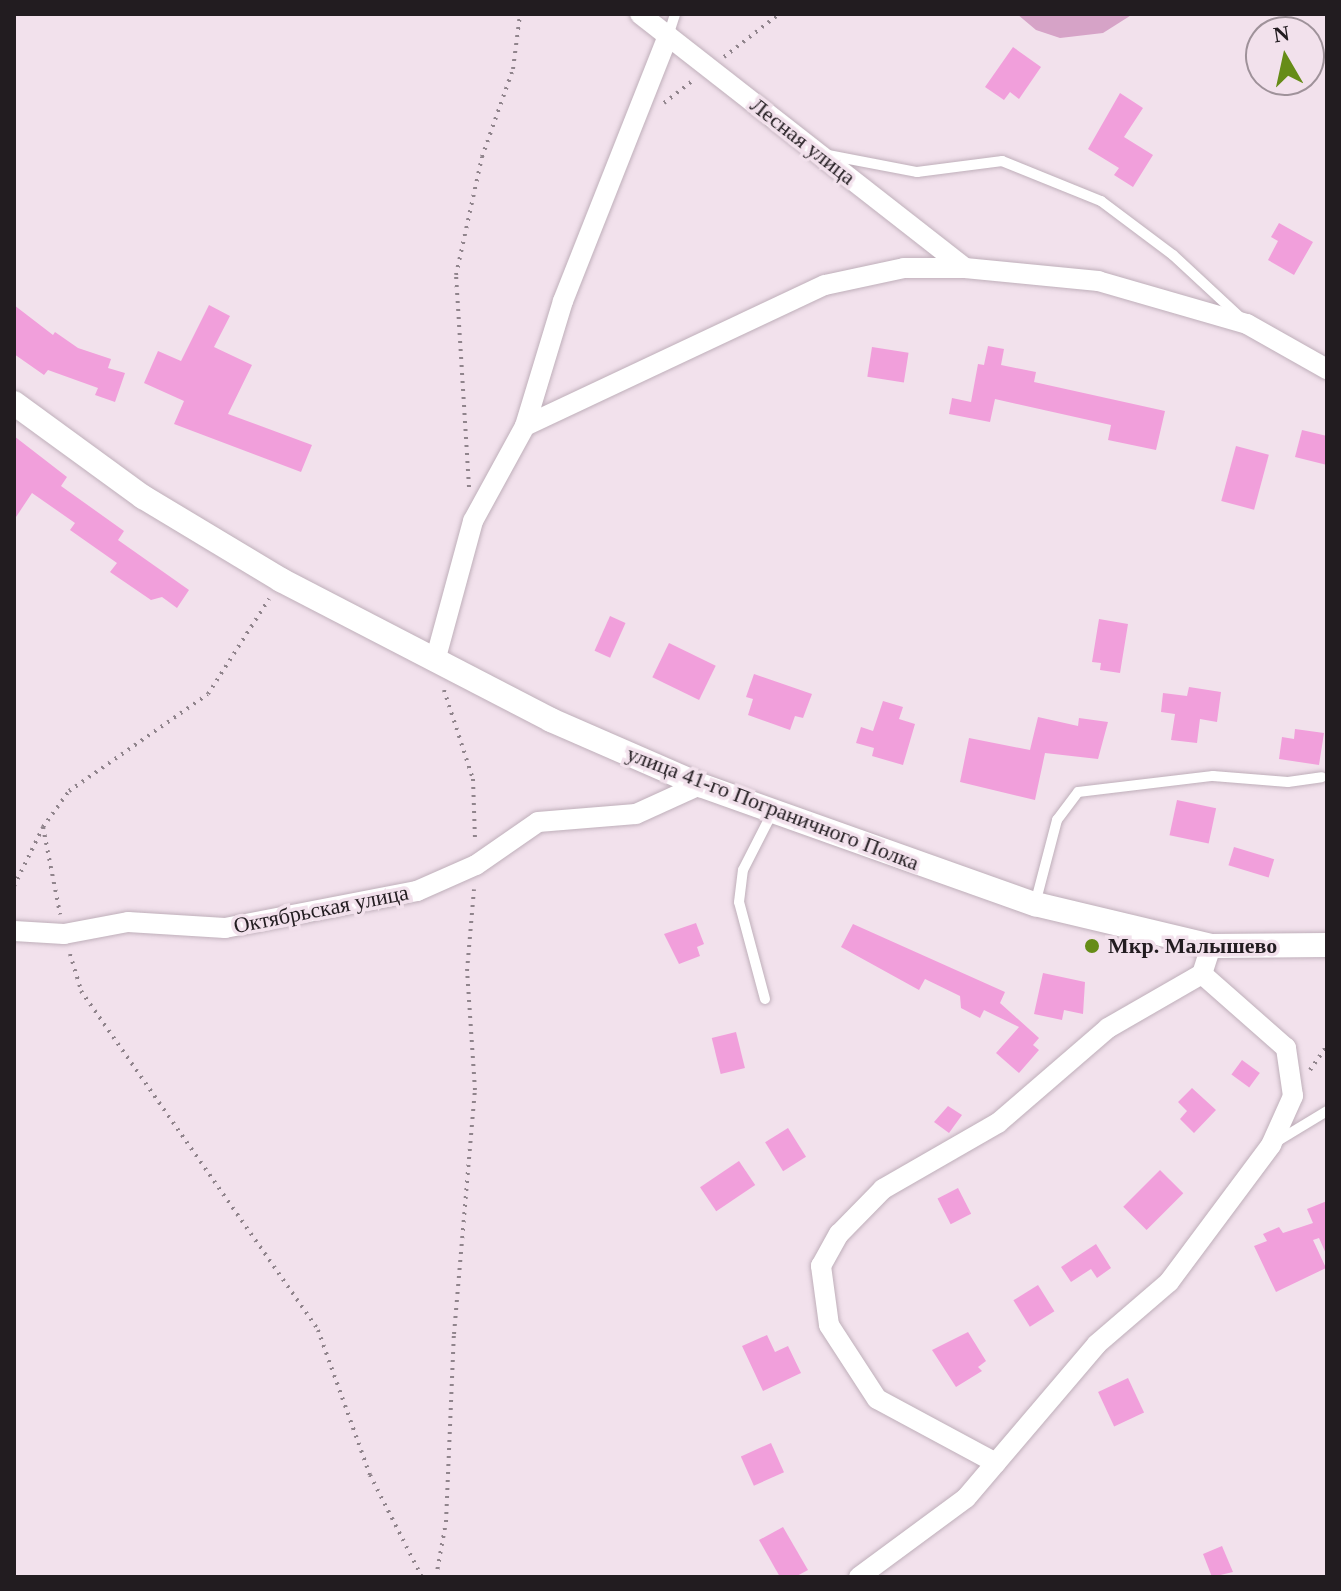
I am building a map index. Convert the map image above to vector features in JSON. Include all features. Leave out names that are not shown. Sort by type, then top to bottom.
[{"type":"street","name":"Лесная улица","points":[[640,14],[965,268]]},
{"type":"street","points":[[435,661],[473,521],[525,426],[563,301],[668,36]]},
{"type":"street","points":[[525,426],[825,285],[904,268],[965,268],[1098,281],[1247,324],[1327,369]]},
{"type":"street","name":"улица 41-го Пограничного Полка","points":[[14,403],[143,497],[281,580],[551,720],[700,785],[1035,904],[1211,946],[1327,945]]},
{"type":"street","name":"Октябрьская улица","points":[[14,931],[64,934],[128,922],[225,928],[417,891],[476,865],[538,822],[636,814],[700,785]]},
{"type":"street","points":[[996,1463],[877,1399],[829,1325],[821,1266],[839,1234],[883,1189],[998,1123],[1108,1028],[1202,974],[1211,946]]},
{"type":"street","points":[[859,1577],[966,1498],[1097,1344],[1169,1282],[1271,1145],[1293,1096],[1286,1048],[1202,974]]},
{"type":"lane","points":[[668,36],[675,14]]},
{"type":"lane","points":[[818,153],[917,172],[1002,161],[1101,201],[1173,255],[1247,324]]},
{"type":"lane","points":[[1035,904],[1057,820],[1078,792],[1213,776],[1288,782],[1322,777]]},
{"type":"lane","points":[[765,999],[739,902],[743,870],[773,811]]},
{"type":"lane","points":[[1271,1145],[1327,1111]]},
{"type":"path","points":[[473,521],[456,275],[482,157],[513,69],[520,14]]},
{"type":"path","points":[[14,886],[43,827],[69,791],[208,694],[281,580]]},
{"type":"path","points":[[435,661],[473,779],[476,865],[467,971],[475,1090],[454,1334],[446,1522],[436,1577]]},
{"type":"path","points":[[43,827],[64,934],[81,991],[318,1330],[370,1475],[422,1577]]},
{"type":"shaded area","points":[[1017,14],[1133,14],[1103,33],[1060,38],[1036,30]]},
{"type":"building","points":[[1013,47],[1041,67],[1019,99],[1010,92],[1004,100],[985,87]]},
{"type":"building","points":[[1120,93],[1143,108],[1124,137],[1153,155],[1133,187],[1114,175],[1119,168],[1088,149]]},
{"type":"building","points":[[1279,223],[1313,242],[1294,275],[1268,260],[1278,241],[1271,237]]},
{"type":"building","points":[[14,305],[53,335],[55,332],[78,348],[111,359],[108,368],[125,373],[115,402],[95,395],[98,388],[48,370],[44,375],[14,354]]},
{"type":"building","points":[[209,305],[230,316],[214,347],[252,365],[228,414],[312,445],[301,472],[174,424],[184,401],[144,383],[158,351],[181,361]]},
{"type":"building","points":[[988,346],[1004,349],[1001,365],[1036,372],[1034,382],[1165,411],[1156,450],[1108,440],[1111,425],[995,399],[990,422],[949,414],[952,398],[971,402],[978,364],[984,365]]},
{"type":"building","points":[[872,347],[909,353],[904,382],[867,377]]},
{"type":"building","points":[[1302,430],[1327,436],[1327,465],[1295,457]]},
{"type":"building","points":[[14,436],[67,477],[61,486],[124,531],[118,540],[189,590],[177,608],[162,597],[151,600],[110,572],[117,563],[70,530],[75,523],[32,493],[14,520]]},
{"type":"building","points":[[1236,446],[1269,455],[1254,510],[1221,501]]},
{"type":"building","points":[[610,616],[626,623],[610,658],[595,651]]},
{"type":"building","points":[[1099,619],[1128,624],[1120,673],[1100,670],[1101,663],[1092,662]]},
{"type":"building","points":[[669,643],[716,666],[699,700],[652,677]]},
{"type":"building","points":[[754,674],[812,694],[803,718],[795,716],[790,730],[748,715],[753,699],[746,697]]},
{"type":"building","points":[[1189,687],[1221,692],[1217,722],[1200,719],[1197,743],[1171,740],[1175,714],[1161,712],[1163,693],[1187,696]]},
{"type":"building","points":[[883,701],[903,707],[899,719],[915,724],[903,765],[872,756],[874,748],[856,743],[861,727],[873,731]]},
{"type":"building","points":[[1038,717],[1078,726],[1079,718],[1108,722],[1098,759],[1045,753],[1035,800],[960,782],[969,738],[1030,750]]},
{"type":"building","points":[[1295,729],[1324,733],[1319,765],[1279,759],[1282,737],[1294,739]]},
{"type":"building","points":[[1177,800],[1216,808],[1209,844],[1170,835]]},
{"type":"building","points":[[1234,847],[1274,859],[1269,877],[1228,865]]},
{"type":"building","points":[[696,923],[704,944],[697,947],[700,956],[679,964],[664,934]]},
{"type":"building","points":[[853,924],[1005,992],[1000,1003],[1039,1038],[1033,1045],[1039,1050],[1019,1073],[996,1053],[1019,1027],[984,1010],[980,1018],[961,1008],[960,996],[925,979],[919,990],[841,947]]},
{"type":"building","points":[[1043,973],[1085,982],[1083,1014],[1064,1010],[1062,1020],[1034,1014]]},
{"type":"building","points":[[736,1032],[745,1068],[721,1074],[712,1038]]},
{"type":"building","points":[[1242,1060],[1260,1073],[1249,1087],[1231,1075]]},
{"type":"building","points":[[1192,1088],[1216,1110],[1194,1133],[1180,1119],[1187,1111],[1178,1102]]},
{"type":"building","points":[[948,1106],[962,1115],[949,1133],[934,1122]]},
{"type":"building","points":[[788,1128],[806,1157],[783,1171],[765,1142]]},
{"type":"building","points":[[739,1161],[755,1185],[716,1211],[700,1187]]},
{"type":"building","points":[[1160,1170],[1183,1193],[1147,1230],[1123,1207]]},
{"type":"building","points":[[958,1188],[971,1214],[951,1224],[938,1198]]},
{"type":"building","points":[[1327,1201],[1327,1256],[1319,1238],[1313,1240],[1326,1268],[1276,1292],[1254,1246],[1267,1241],[1263,1234],[1279,1227],[1283,1233],[1313,1223],[1307,1209]]},
{"type":"building","points":[[1096,1244],[1111,1268],[1097,1278],[1091,1269],[1071,1282],[1061,1267]]},
{"type":"building","points":[[1038,1285],[1054,1311],[1030,1327],[1013,1300]]},
{"type":"building","points":[[968,1332],[986,1361],[978,1367],[982,1371],[956,1387],[932,1350]]},
{"type":"building","points":[[767,1335],[775,1352],[788,1346],[801,1373],[763,1391],[742,1346]]},
{"type":"building","points":[[1128,1378],[1144,1412],[1114,1426],[1098,1392]]},
{"type":"building","points":[[771,1443],[784,1472],[754,1486],[741,1456]]},
{"type":"building","points":[[783,1527],[808,1570],[795,1577],[780,1577],[759,1540]]},
{"type":"building","points":[[1222,1546],[1233,1572],[1212,1577],[1203,1554]]},
{"type":"place","name":"Мкр. Малышево","points":[[1092,946]]}]
